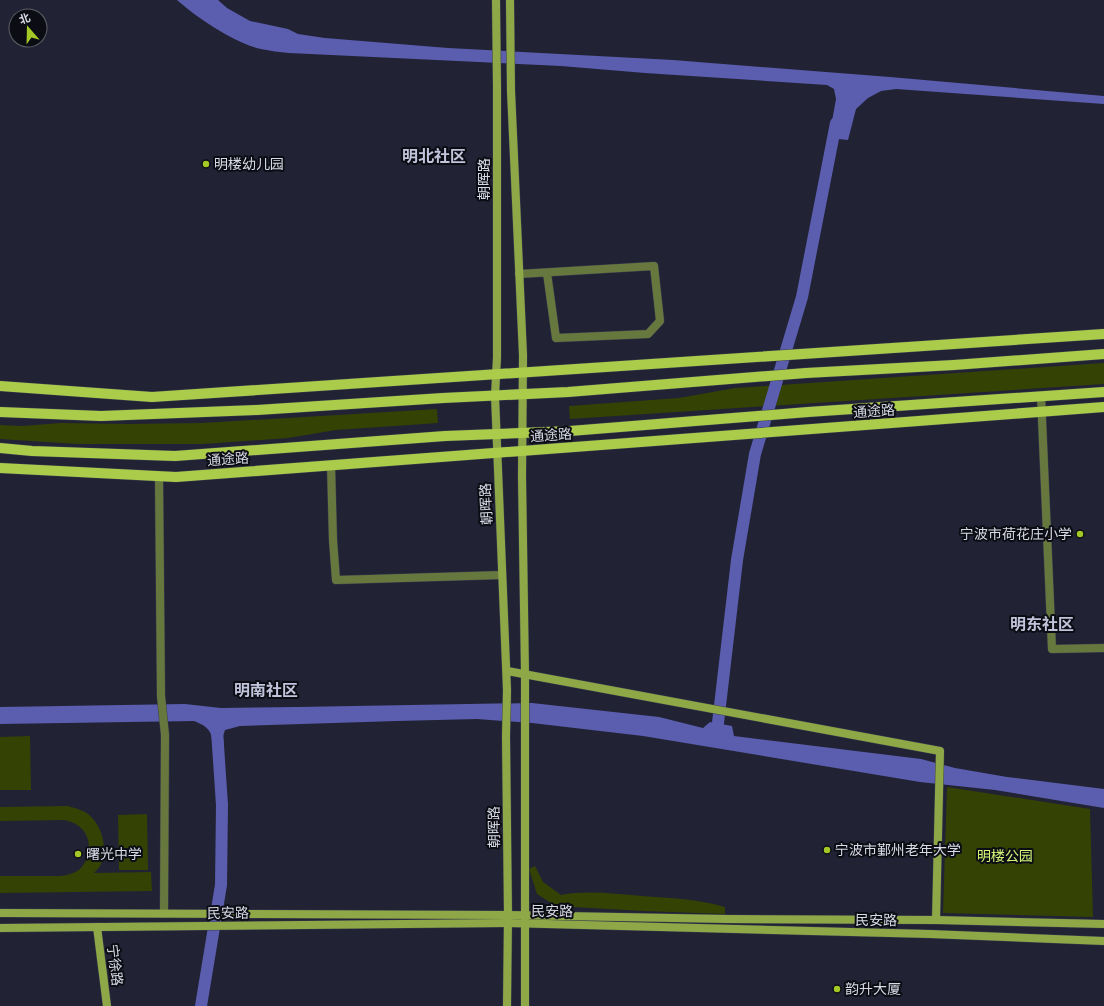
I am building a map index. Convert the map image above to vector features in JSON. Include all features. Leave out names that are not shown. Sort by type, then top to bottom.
[{"type":"main road","name":"朝晖路","points":[[496,0],[497,87],[495,396],[507,671],[506,1006]]},
{"type":"main road","points":[[510,0],[511,91],[523,373],[525,1006]]},
{"type":"main road","points":[[0,386],[152,397],[1104,334]]},
{"type":"main road","points":[[0,412],[109,415],[257,410],[443,398],[568,392],[806,373],[1104,354]]},
{"type":"main road","name":"通途路","points":[[0,448],[32,451],[174,456],[445,436],[523,433],[732,419],[808,412],[1104,392]]},
{"type":"main road","name":"通途路","points":[[0,468],[176,477],[1104,407]]},
{"type":"main road","points":[[507,671],[940,752],[936,920]]},
{"type":"main road","name":"民安路","points":[[0,913],[241,913],[507,919],[1104,941]]},
{"type":"main road","name":"民安路","points":[[0,928],[239,926],[507,919]]},
{"type":"main road","name":"民安路","points":[[525,920],[936,920],[1104,924]]},
{"type":"main road","name":"宁徐路","points":[[97,927],[107,1006]]},
{"type":"street","points":[[519,274],[548,272],[654,266],[660,320],[648,334],[556,338],[548,272]]},
{"type":"street","points":[[1041,396],[1052,649],[1104,648]]},
{"type":"street","points":[[331,465],[333,540],[336,580],[502,575]]},
{"type":"street","points":[[160,476],[161,696],[165,735],[164,913]]},
{"type":"green space","points":[[1104,363],[1104,384],[570,419],[569,406],[679,398],[735,388]]},
{"type":"green space","points":[[437,409],[438,423],[336,430],[288,438],[203,444],[77,444],[0,439],[0,425],[22,426],[61,423],[202,423]]},
{"type":"green space","points":[[30,736],[31,790],[0,790],[0,737]]},
{"type":"green space","name":"明楼公园","points":[[947,787],[1090,809],[1093,917],[943,913]]},
{"type":"green space","points":[[68,806],[88,814],[97,825],[103,838],[103,860],[94,873],[151,872],[152,891],[0,893],[0,876],[60,876],[78,871],[84,864],[88,854],[89,845],[85,832],[72,822],[64,820],[0,821],[0,807]]},
{"type":"green space","points":[[147,814],[148,870],[119,870],[118,815]]},
{"type":"green space","points":[[535,866],[543,882],[561,895],[601,893],[684,899],[725,907],[725,914],[556,906],[537,894],[529,869]]},
{"type":"shaded area","points":[[177,0],[218,0],[227,8],[250,21],[288,29],[298,34],[325,38],[448,48],[673,60],[890,77],[1104,96],[1104,104],[896,89],[881,91],[868,98],[856,109],[848,140],[829,138],[836,99],[834,89],[827,85],[561,66],[289,53],[261,49],[240,42],[205,22]]},
{"type":"shaded area","points":[[532,703],[659,717],[703,728],[710,722],[732,726],[734,736],[921,759],[955,768],[1007,777],[1104,789],[1104,808],[995,790],[920,782],[643,736],[532,723],[477,719],[240,726],[225,730],[223,736],[224,746],[213,747],[212,737],[209,730],[203,725],[194,721],[0,724],[0,707],[185,704],[221,708]]},
{"type":"waterway","points":[[716,740],[737,560],[755,454],[802,297],[836,123]]},
{"type":"waterway","points":[[201,1006],[221,885],[222,805],[217,731]]},
{"type":"place","name":"明楼幼儿园","points":[[206,164]]},
{"type":"place","name":"宁波市荷花庄小学","points":[[1080,534]]},
{"type":"place","name":"宁波市鄞州老年大学","points":[[827,850]]},
{"type":"place","name":"曙光中学","points":[[78,854]]},
{"type":"place","name":"韵升大厦","points":[[837,989]]},
{"type":"district","name":"明北社区","points":[[434,156]]},
{"type":"district","name":"明东社区","points":[[1042,624]]},
{"type":"district","name":"明南社区","points":[[266,690]]}]
